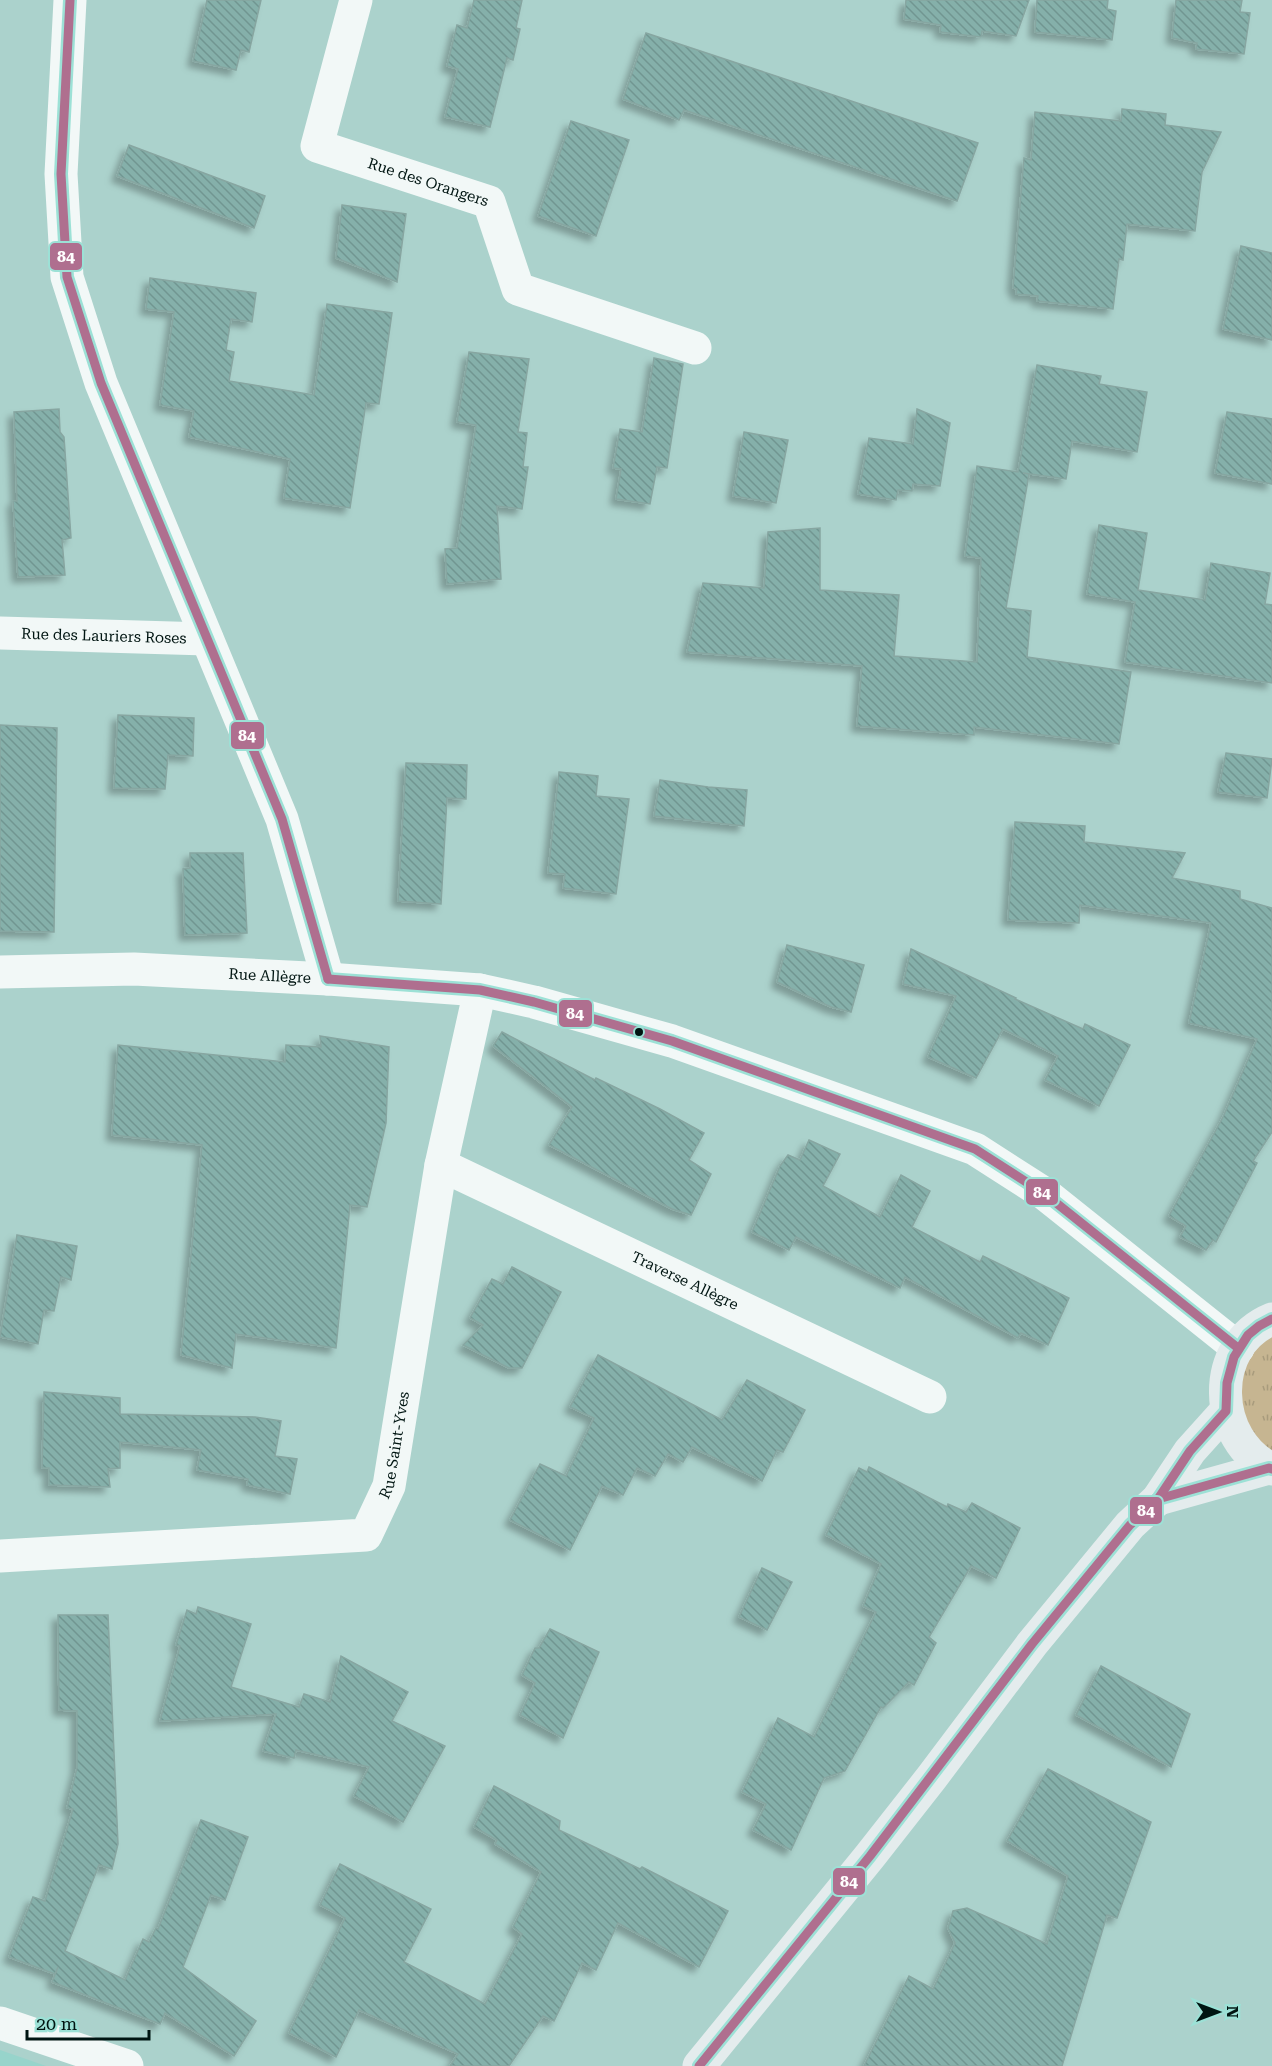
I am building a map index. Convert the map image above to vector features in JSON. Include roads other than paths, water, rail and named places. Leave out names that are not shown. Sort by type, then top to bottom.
[{"type":"main road","points":[[1271,1469],[1250,1454],[1235,1435],[1226,1412],[1225,1390],[1229,1368],[1238,1348],[1250,1333],[1272,1319]]},
{"type":"main road","points":[[699,2066],[932,1777],[1032,1644],[1130,1525],[1158,1499],[1190,1450],[1226,1412]]},
{"type":"main road","points":[[1158,1499],[1271,1469]]},
{"type":"street","points":[[70,0],[61,174],[67,278],[101,383],[282,819],[328,979]]},
{"type":"street","name":"Rue des Orangers","points":[[356,0],[317,146],[489,202],[518,289],[695,348]]},
{"type":"street","name":"Rue des Lauriers Roses","points":[[0,633],[207,639]]},
{"type":"street","name":"Rue Allègre","points":[[0,972],[134,969],[480,990],[534,1002],[672,1041],[975,1149],[1046,1194],[1238,1348]]},
{"type":"street","name":"Rue Saint-Yves","points":[[0,1556],[366,1535],[389,1486],[441,1165],[480,990]]},
{"type":"street","name":"Traverse Allègre","points":[[441,1165],[930,1397]]},
{"type":"street","points":[[0,2023],[127,2066]]}]
